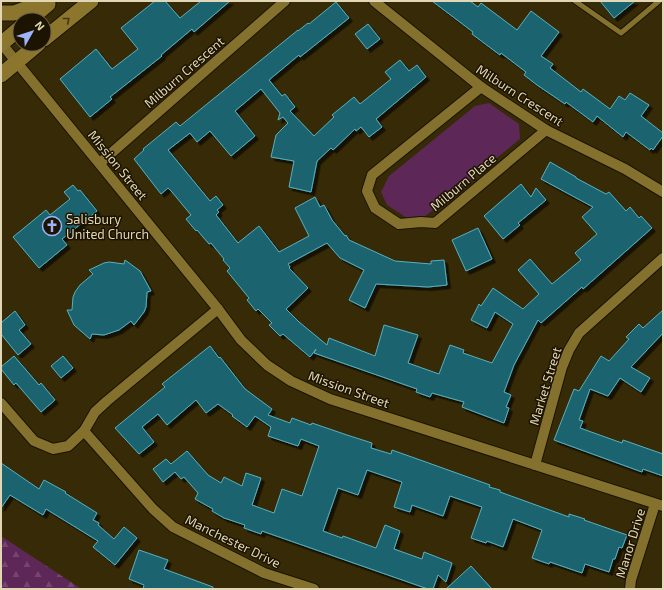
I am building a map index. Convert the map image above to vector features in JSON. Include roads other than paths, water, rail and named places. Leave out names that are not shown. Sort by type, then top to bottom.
[{"type":"main road","points":[[1,13],[14,13],[47,1]]},
{"type":"main road","points":[[39,12],[52,1]]},
{"type":"main road","points":[[52,33],[91,1]]},
{"type":"main road","points":[[1,43],[12,34]]},
{"type":"main road","points":[[1,75],[29,52]]},
{"type":"street","name":"Milburn Crescent","points":[[100,163],[286,1]]},
{"type":"street","name":"Milburn Crescent","points":[[374,1],[481,87],[546,130],[625,169],[663,192]]},
{"type":"street","name":"Mission Street","points":[[1,43],[218,309],[241,340],[267,364],[291,381],[330,399],[659,505]]},
{"type":"street","name":"Milburn Place","points":[[481,87],[372,174],[367,191],[375,208],[399,224],[434,222],[546,130]]},
{"type":"street","name":"Market Street","points":[[535,465],[562,366],[579,333],[663,258]]},
{"type":"street","points":[[1,403],[34,441],[53,449],[68,446],[84,431],[95,412],[107,401],[218,309]]},
{"type":"street","name":"Manchester Drive","points":[[84,431],[153,509],[173,526],[192,538],[264,573],[314,589]]},
{"type":"street","name":"Manor Drive","points":[[630,589],[631,580],[659,505]]},
{"type":"lane","points":[[575,1],[621,33],[659,1]]},
{"type":"place","name":"Salisbury United Church","points":[[52,226]]}]
